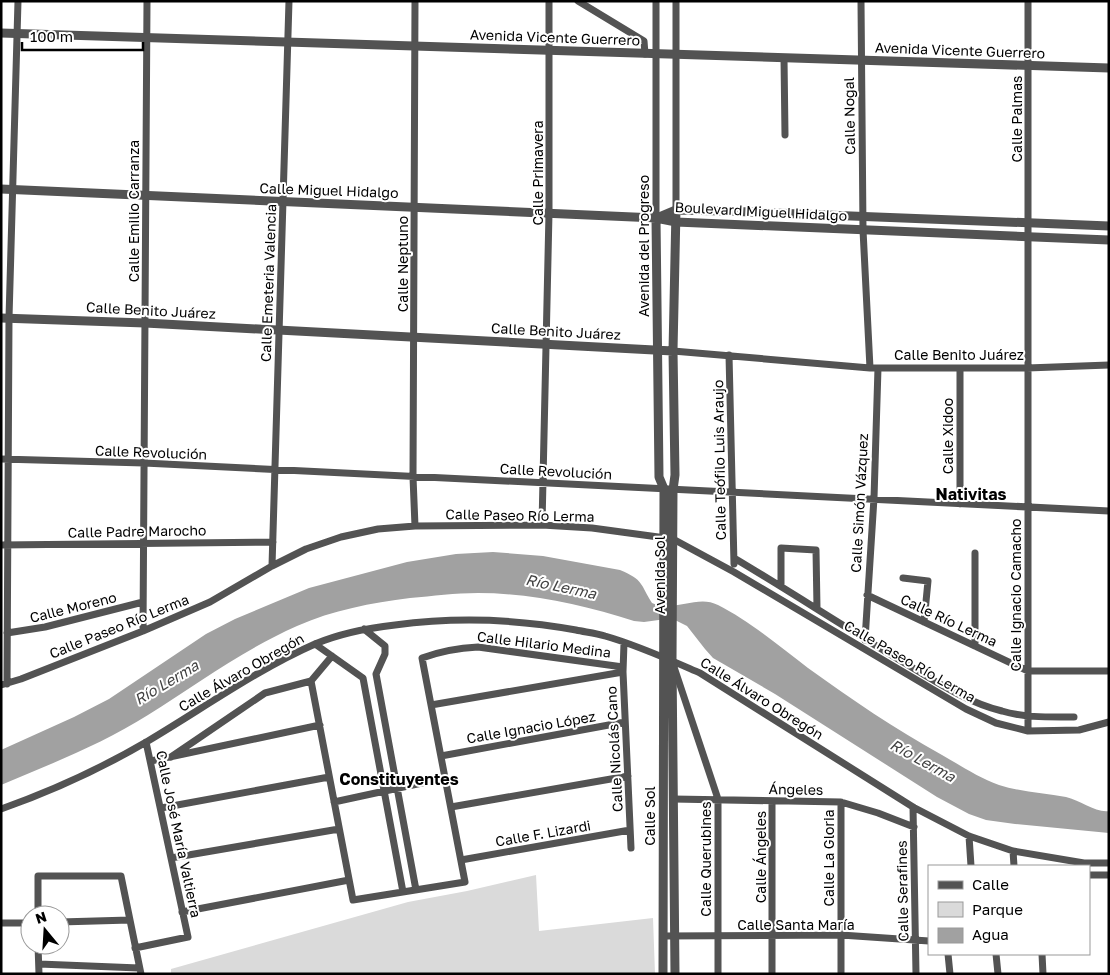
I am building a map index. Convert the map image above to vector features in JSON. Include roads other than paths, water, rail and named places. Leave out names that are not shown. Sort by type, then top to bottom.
[{"type":"street","points":[[4,684],[7,633],[4,623],[5,318],[12,190],[18,1]]},
{"type":"street","name":"Calle Emilio Carranza","points":[[143,631],[147,1]]},
{"type":"street","name":"Calle Emeteria Valencia","points":[[272,566],[289,1]]},
{"type":"street","name":"Calle Neptuno","points":[[415,1],[415,526]]},
{"type":"street","name":"Calle Primavera","points":[[542,525],[549,213],[549,1]]},
{"type":"street","points":[[578,1],[644,41],[646,54]]},
{"type":"street","name":"Avenida del Progreso","points":[[656,1],[659,477],[669,489]]},
{"type":"street","points":[[669,489],[675,475],[673,351],[676,222],[676,1]]},
{"type":"street","name":"Calle Nogal","points":[[861,1],[863,230]]},
{"type":"street","name":"Calle Palmas","points":[[1028,1],[1028,238]]},
{"type":"street","name":"Avenida Vicente Guerrero","points":[[1,33],[1109,68]]},
{"type":"street","points":[[784,58],[785,135]]},
{"type":"street","name":"Calle Miguel Hidalgo","points":[[1,189],[656,218]]},
{"type":"street","name":"Boulevard Miguel Hidalgo","points":[[656,218],[676,210],[1109,226]]},
{"type":"street","name":"Boulevard Miguel Hidalgo","points":[[656,218],[676,222],[1109,240]]},
{"type":"street","name":"Calle Simón Vázquez","points":[[863,230],[874,368],[874,498],[865,640]]},
{"type":"street","name":"Calle Ignacio Camacho","points":[[1028,238],[1028,731]]},
{"type":"street","name":"Calle Benito Juárez","points":[[5,318],[145,323],[657,350],[874,368],[1027,368],[1109,365]]},
{"type":"street","name":"Calle Teófilo Luis Araujo","points":[[729,355],[734,561],[780,585]]},
{"type":"street","name":"Calle Xidoo","points":[[960,368],[960,504]]},
{"type":"street","name":"Calle Revolución","points":[[4,459],[144,463],[1109,511]]},
{"type":"street","name":"Avenida Sol","points":[[668,660],[669,489]]},
{"type":"street","name":"Calle Paseo Río Lerma","points":[[4,684],[143,631],[210,602],[272,566],[306,549],[341,537],[415,526],[542,525],[592,528],[669,538],[734,572],[966,709],[996,723],[1028,731],[1080,730],[1109,722]]},
{"type":"street","name":"Calle Padre Marocho","points":[[4,545],[273,542]]},
{"type":"street","points":[[817,608],[816,550],[781,548],[780,585],[865,640],[951,691],[976,703],[1028,717],[1074,717]]},
{"type":"street","points":[[975,553],[975,646]]},
{"type":"street","points":[[903,578],[928,581],[924,622]]},
{"type":"street","name":"Calle Río Lerma","points":[[867,595],[1028,671],[1109,671]]},
{"type":"street","name":"Calle Moreno","points":[[7,633],[46,627],[143,602]]},
{"type":"street","name":"Calle Álvaro Obregón","points":[[1,809],[65,784],[146,742],[278,663],[315,644],[364,629],[424,621],[485,620],[545,624],[605,636],[668,660],[700,673],[913,807],[969,836],[1013,851],[1084,863],[1109,863]]},
{"type":"street","points":[[311,681],[353,900],[416,890],[376,674],[385,654],[384,646],[364,629]]},
{"type":"street","name":"Calle Nicolás Cano","points":[[624,643],[623,669],[631,848]]},
{"type":"street","points":[[315,644],[363,678],[403,892]]},
{"type":"street","name":"Calle Hilario Medina","points":[[416,890],[466,882],[422,658],[440,651],[478,647],[623,669]]},
{"type":"street","points":[[170,757],[265,694],[311,681],[332,656]]},
{"type":"street","name":"Calle Sol","points":[[668,660],[673,799],[675,974]]},
{"type":"street","name":"Calle Sol","points":[[664,974],[668,660]]},
{"type":"street","name":"Calle Querubines","points":[[668,660],[718,799],[718,974]]},
{"type":"street","points":[[431,705],[623,669]]},
{"type":"street","points":[[363,678],[376,674]]},
{"type":"street","name":"Calle Ignacio López","points":[[441,756],[625,722]]},
{"type":"street","points":[[151,761],[320,725]]},
{"type":"street","name":"Calle José María Valtierra","points":[[136,948],[188,937],[146,742]]},
{"type":"street","points":[[451,807],[628,776]]},
{"type":"street","points":[[160,808],[329,777]]},
{"type":"street","points":[[334,802],[445,778]]},
{"type":"street","name":"Ángeles","points":[[673,799],[841,802],[878,813],[914,827]]},
{"type":"street","name":"Calle Ángeles","points":[[772,801],[772,974]]},
{"type":"street","name":"Calle La Gloria","points":[[841,802],[841,974]]},
{"type":"street","name":"Calle Serafines","points":[[913,807],[916,974]]},
{"type":"street","points":[[171,858],[340,828]]},
{"type":"street","name":"Calle F. Lizardi","points":[[461,860],[630,830]]},
{"type":"street","points":[[969,836],[971,865]]},
{"type":"street","points":[[1013,851],[1014,865]]},
{"type":"street","points":[[1090,875],[1109,875]]},
{"type":"street","points":[[38,905],[38,876],[121,876],[140,971],[38,964]]},
{"type":"street","points":[[182,912],[349,880]]},
{"type":"street","points":[[70,922],[130,920]]},
{"type":"street","points":[[1,923],[20,923]]},
{"type":"street","name":"Calle Santa María","points":[[663,936],[841,935],[928,941]]},
{"type":"street","points":[[38,955],[39,974]]},
{"type":"street","points":[[948,955],[950,974]]},
{"type":"street","points":[[996,955],[998,974]]},
{"type":"street","points":[[1042,955],[1043,974]]},
{"type":"water","name":"Río Lerma","points":[[493,552],[543,556],[620,570],[638,580],[652,603],[661,606],[702,601],[718,605],[753,626],[840,691],[907,735],[977,775],[999,785],[1066,797],[1099,810],[1109,811],[1109,833],[1015,824],[986,820],[969,814],[937,797],[775,694],[713,658],[687,626],[677,621],[666,619],[644,622],[634,621],[557,601],[517,595],[478,593],[395,600],[352,608],[311,620],[277,635],[239,657],[113,735],[1,785],[1,750],[109,699],[206,634],[235,619],[309,588],[407,562],[456,554]]},
{"type":"district","name":"Nativitas","points":[[971,494]]},
{"type":"district","name":"Constituyentes","points":[[399,779]]}]
